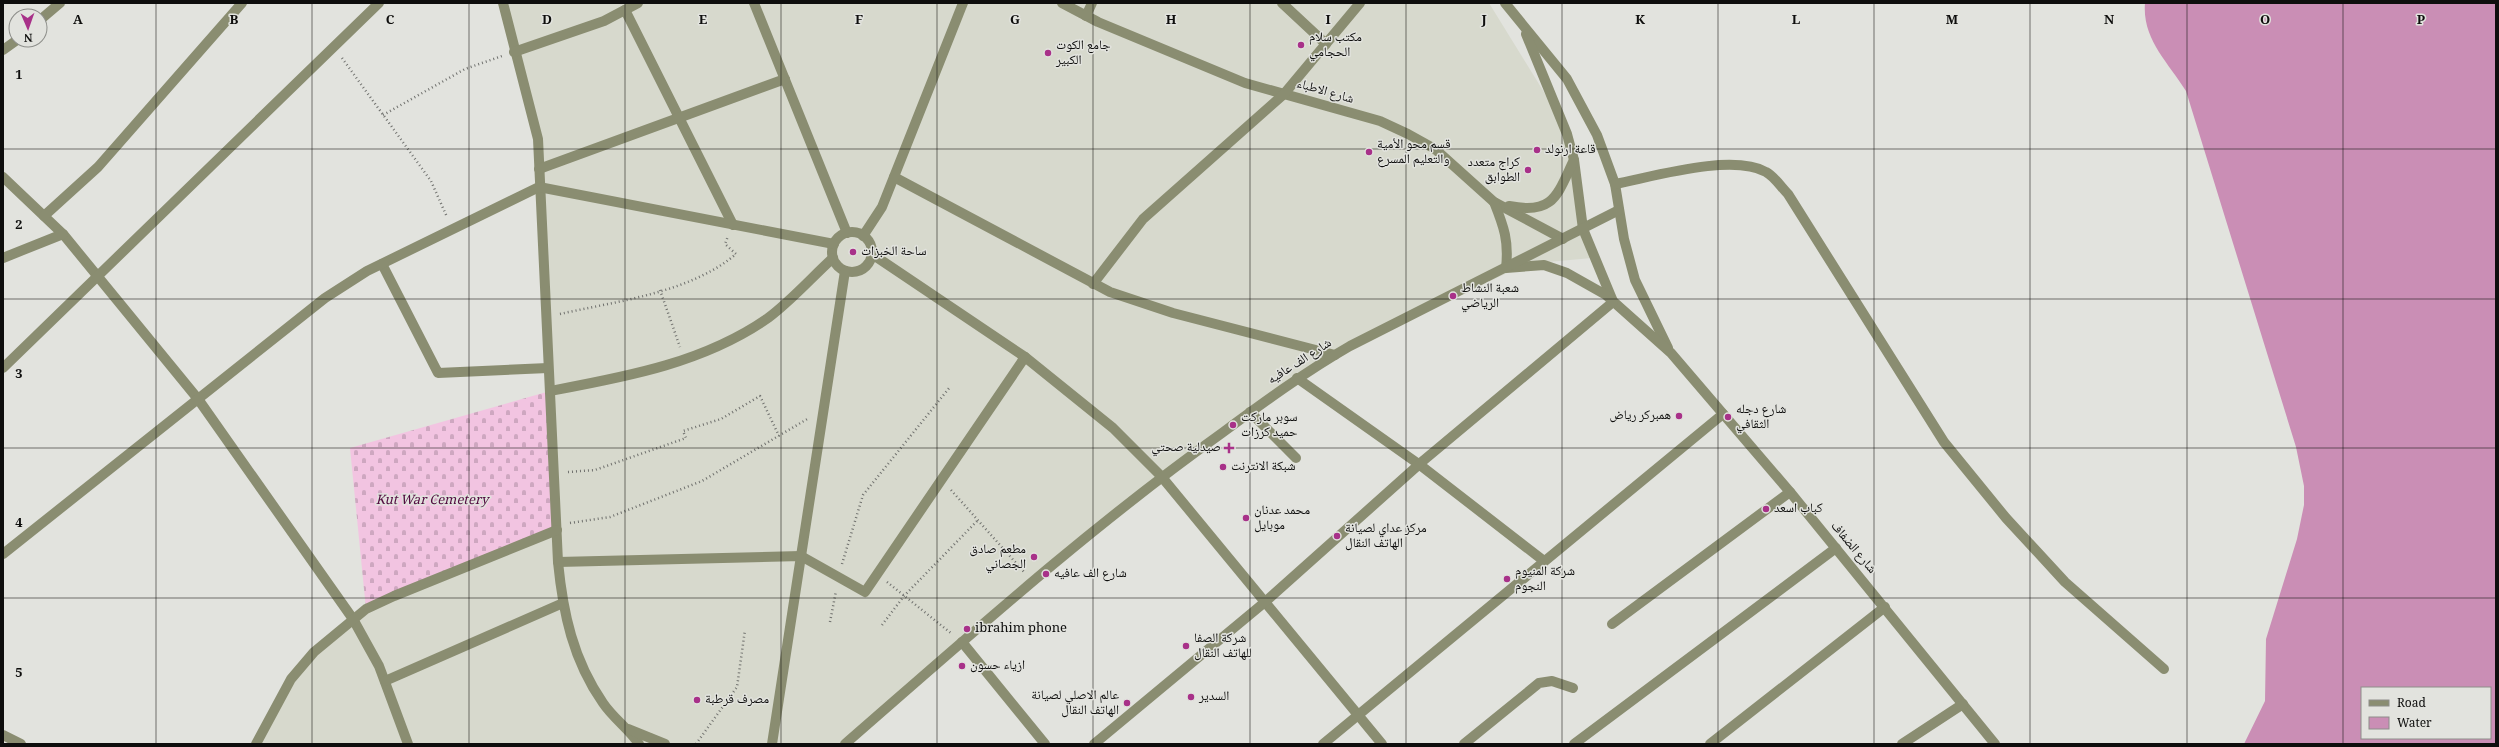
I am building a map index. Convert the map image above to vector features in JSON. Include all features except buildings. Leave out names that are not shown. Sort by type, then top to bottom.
[{"type":"street","points":[[48,13],[60,3]]},
{"type":"street","points":[[44,216],[98,167],[242,3]]},
{"type":"street","points":[[3,368],[379,3]]},
{"type":"street","points":[[503,3],[514,52],[538,139],[556,528],[563,603],[574,650],[588,680],[604,705],[628,729],[639,744]]},
{"type":"street","points":[[514,52],[604,21],[638,3]]},
{"type":"street","points":[[754,3],[847,233]]},
{"type":"street","points":[[863,236],[876,220],[963,3]]},
{"type":"street","name":"شارع الاطباء","points":[[1062,3],[1086,16],[1245,82],[1380,121],[1408,134],[1435,149],[1494,202],[1563,239]]},
{"type":"street","points":[[1086,16],[1092,3]]},
{"type":"street","points":[[1282,3],[1326,44]]},
{"type":"street","points":[[1093,284],[1143,220],[1284,94],[1360,3]]},
{"type":"street","points":[[1505,3],[1523,27],[1567,79],[1597,135],[1615,184],[1619,210],[1635,280],[1671,353]]},
{"type":"street","points":[[625,10],[733,224]]},
{"type":"street","points":[[1523,27],[1567,134],[1574,160],[1583,229],[1614,302]]},
{"type":"street","points":[[539,169],[785,79]]},
{"type":"street","points":[[1494,202],[1536,209],[1554,200],[1574,160]]},
{"type":"street","points":[[1615,184],[1701,167],[1735,164],[1766,172],[1788,194],[1944,442],[2006,518],[2065,582],[2164,669]]},
{"type":"street","points":[[3,177],[62,234],[198,399],[299,541],[352,619],[379,666],[408,744]]},
{"type":"street","points":[[894,177],[1110,292],[1172,313],[1335,355]]},
{"type":"street","points":[[3,554],[325,298],[382,264],[540,187],[834,244]]},
{"type":"street","points":[[1494,202],[1505,230],[1508,247],[1506,268],[1544,265],[1567,273],[1614,302],[1671,353]]},
{"type":"street","name":"شارع الف عافيه","points":[[845,744],[962,642],[1161,476],[1297,378],[1335,355],[1475,282],[1506,268],[1619,210]]},
{"type":"street","points":[[847,233],[857,233],[863,236],[869,240],[872,254],[866,266],[861,270],[844,271],[836,264],[833,258],[834,244],[838,238],[847,233]]},
{"type":"street","points":[[3,258],[62,234]]},
{"type":"street","points":[[872,254],[1025,357],[1113,428],[1161,476],[1382,744]]},
{"type":"street","points":[[550,391],[640,374],[721,346],[769,318],[833,258]]},
{"type":"street","points":[[382,264],[438,373],[548,368]]},
{"type":"street","points":[[772,744],[844,271]]},
{"type":"street","points":[[1094,744],[1265,602],[1420,465],[1614,302]]},
{"type":"street","name":"شارع الضفاف","points":[[1671,353],[1790,492],[1995,744]]},
{"type":"street","points":[[558,562],[800,556],[865,592],[1025,357]]},
{"type":"street","points":[[1297,378],[1420,465],[1544,560]]},
{"type":"street","points":[[1250,412],[1296,458]]},
{"type":"street","points":[[1322,744],[1723,414]]},
{"type":"street","points":[[1612,624],[1790,492]]},
{"type":"street","points":[[256,744],[291,679],[314,652],[352,619],[394,596],[556,528]]},
{"type":"street","points":[[1574,744],[1836,548]]},
{"type":"street","points":[[385,681],[563,603]]},
{"type":"street","points":[[1710,744],[1885,607]]},
{"type":"street","points":[[962,642],[1045,744]]},
{"type":"street","points":[[1464,744],[1539,683],[1552,681],[1573,688]]},
{"type":"street","points":[[1902,744],[1963,704]]},
{"type":"street","points":[[628,729],[665,744]]},
{"type":"street","points":[[3,735],[21,744]]},
{"type":"path","points":[[334,46],[431,181],[452,230]]},
{"type":"path","points":[[383,115],[465,69],[514,52]]},
{"type":"path","points":[[546,318],[660,290],[704,276],[736,254],[725,244],[733,224]]},
{"type":"path","points":[[660,290],[684,359]]},
{"type":"path","points":[[830,622],[838,577],[863,495],[950,387]]},
{"type":"path","points":[[554,473],[595,470],[686,438],[683,431],[721,419],[760,396],[779,436]]},
{"type":"path","points":[[556,528],[610,517],[702,481],[808,418],[822,417]]},
{"type":"path","points":[[942,480],[1033,582]]},
{"type":"path","points":[[882,625],[904,596],[978,520]]},
{"type":"path","points":[[878,574],[962,642]]},
{"type":"path","points":[[696,744],[737,687],[745,630]]},
{"type":"shaded area","points":[[504,3],[1489,3],[1560,118],[1592,258],[1526,264],[1335,355],[1161,476],[845,744],[258,744],[291,679],[366,609],[556,530],[538,139]]},
{"type":"green space","name":"Kut War Cemetery","points":[[550,391],[556,530],[366,609],[350,448]]},
{"type":"water","points":[[2145,3],[2496,3],[2496,744],[2244,744],[2265,701],[2266,639],[2297,539],[2304,505],[2304,486],[2296,447],[2186,91],[2158,50],[2148,28],[2145,16]]},
{"type":"place","name":"مكتب سلام الحجامي","points":[[1301,45]]},
{"type":"place","name":"جامع الكوت الكبير","points":[[1048,53]]},
{"type":"place","name":"قاعة ارنولد","points":[[1537,150]]},
{"type":"place","name":"قسم محو الأمية والتعليم المسرع","points":[[1369,152]]},
{"type":"place","name":"كراج متعدد الطوابق","points":[[1528,170]]},
{"type":"place","name":"ساحة الخبزات","points":[[853,252]]},
{"type":"place","name":"شعبة النشاط الرياضي","points":[[1453,296]]},
{"type":"place","name":"همبركر رياض","points":[[1679,416]]},
{"type":"place","name":"شارع دجله الثقافي","points":[[1728,417]]},
{"type":"place","name":"سوبر ماركت حميد كرزات","points":[[1233,425]]},
{"type":"place","name":"صيدلية صحتي","points":[[1229,448]]},
{"type":"place","name":"شبكة الانترنت","points":[[1223,467]]},
{"type":"place","name":"كباب اسعد","points":[[1766,509]]},
{"type":"place","name":"محمد عدنان موبايل","points":[[1246,518]]},
{"type":"place","name":"مركز عداي لصيانة الهاتف النقال","points":[[1337,536]]},
{"type":"place","name":"مطعم صادق الجصاني","points":[[1034,557]]},
{"type":"place","name":"شارع الف عافيه","points":[[1046,574]]},
{"type":"place","name":"شركة المنيوم النجوم","points":[[1507,579]]},
{"type":"place","name":"ibrahim phone","points":[[967,629]]},
{"type":"place","name":"شركة الصفا للهاتف النقال","points":[[1186,646]]},
{"type":"place","name":"ازياء حسون","points":[[962,666]]},
{"type":"place","name":"السدير","points":[[1191,697]]},
{"type":"place","name":"مصرف قرطبة","points":[[697,700]]},
{"type":"place","name":"عالم الاصلي لصيانة الهاتف النقال","points":[[1127,703]]}]
